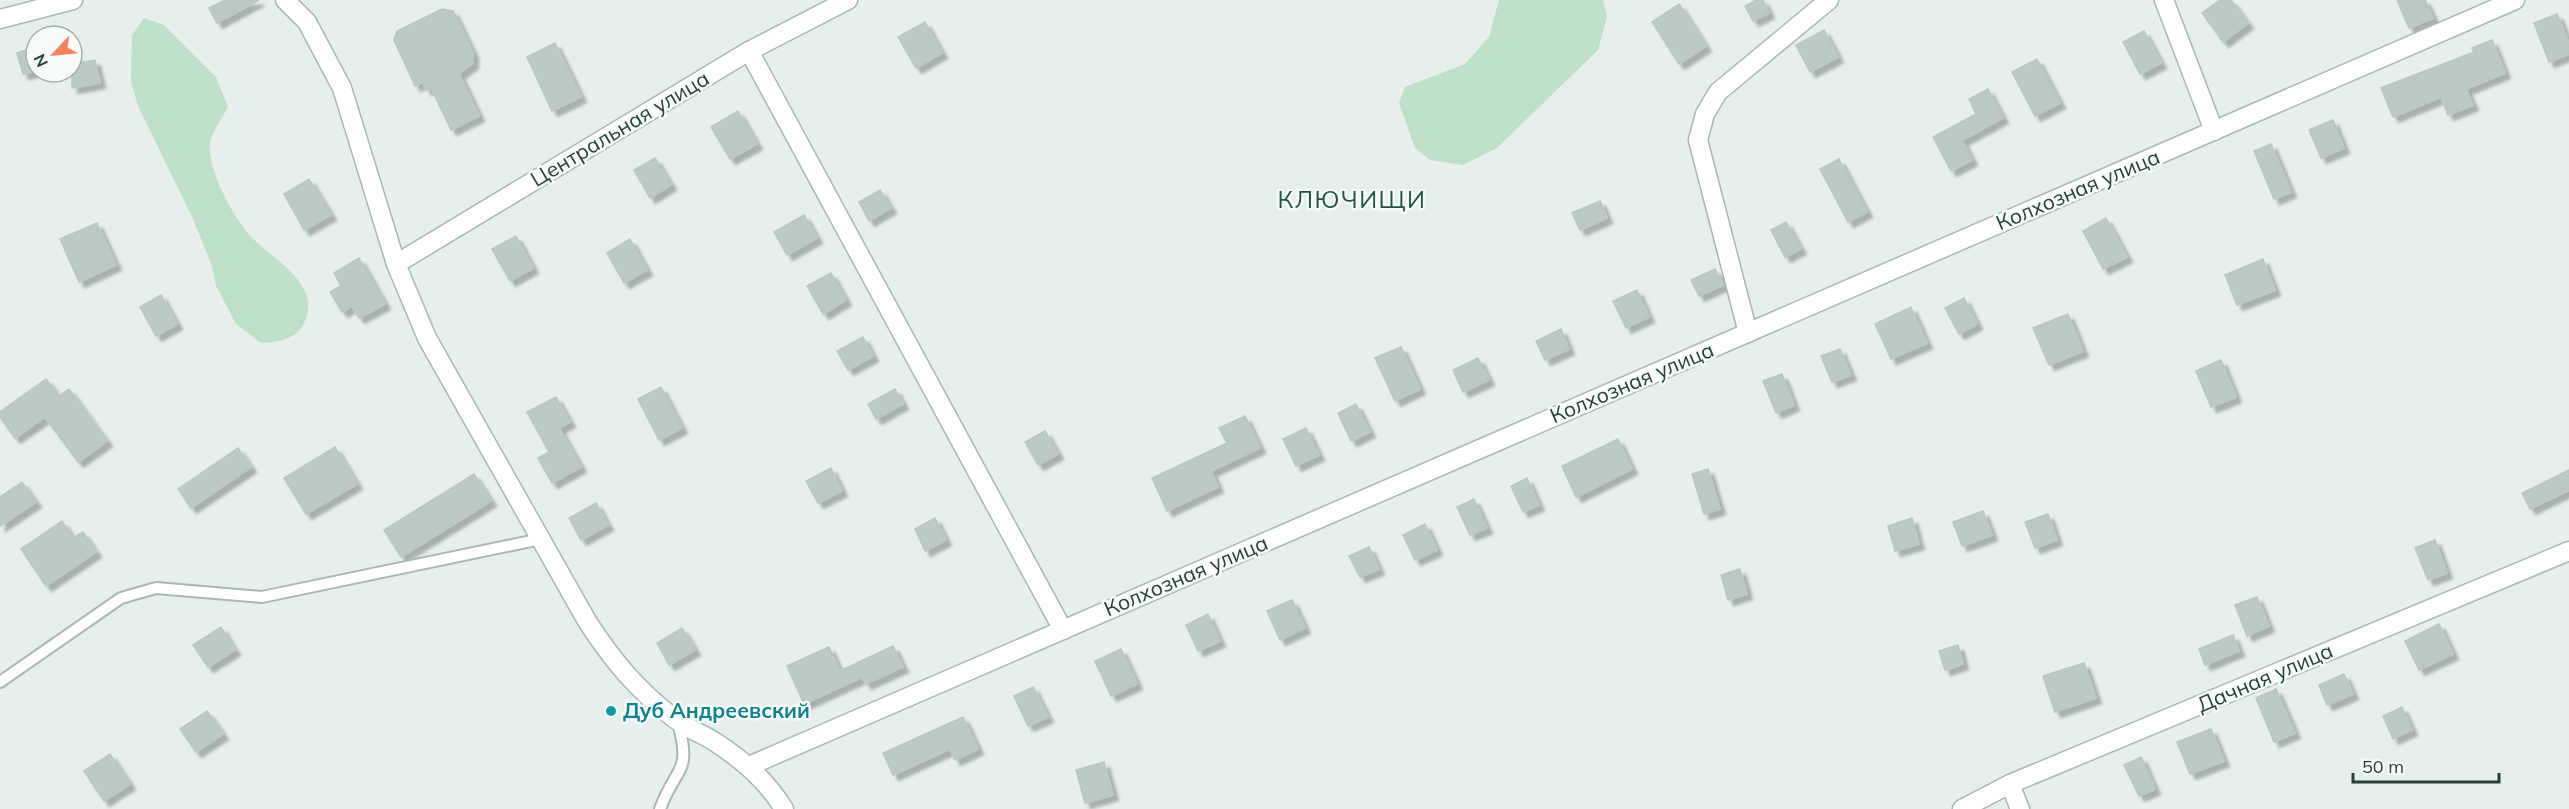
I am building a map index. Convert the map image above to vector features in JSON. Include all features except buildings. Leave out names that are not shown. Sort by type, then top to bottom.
[{"type":"street","points":[[0,19],[73,0]]},
{"type":"street","points":[[285,0],[307,22],[342,88],[396,264],[427,338],[611,658],[639,690],[678,721],[714,741],[749,766],[784,809]]},
{"type":"street","name":"Центральная улица","points":[[396,264],[749,51],[848,0]]},
{"type":"street","points":[[1748,333],[1698,140],[1705,114],[1718,92],[1830,0]]},
{"type":"street","points":[[2164,0],[2214,131]]},
{"type":"street","name":"Колхозная улица","points":[[749,766],[2515,0]]},
{"type":"street","points":[[749,51],[1063,630]]},
{"type":"street","name":"Дачная улица","points":[[1962,809],[2010,784],[2569,551]]},
{"type":"street","points":[[2010,784],[2020,809]]},
{"type":"lane","points":[[0,682],[121,598],[156,588],[262,597],[541,539]]},
{"type":"lane","points":[[660,809],[665,796],[684,767],[685,747],[678,721]]},
{"type":"green space","points":[[1499,0],[1603,0],[1607,17],[1598,50],[1497,148],[1463,165],[1430,160],[1415,148],[1399,103],[1405,87],[1465,64],[1489,37]]},
{"type":"green space","points":[[144,18],[164,25],[216,77],[228,107],[211,139],[212,165],[221,189],[240,223],[255,241],[290,271],[306,295],[308,308],[304,323],[301,329],[291,337],[261,343],[236,324],[216,286],[212,266],[193,219],[138,106],[131,82],[132,35]]},
{"type":"place","name":"Дуб Андреевский","points":[[611,711]]},
{"type":"district","name":"КЛЮЧИЩИ","points":[[1352,200]]}]
